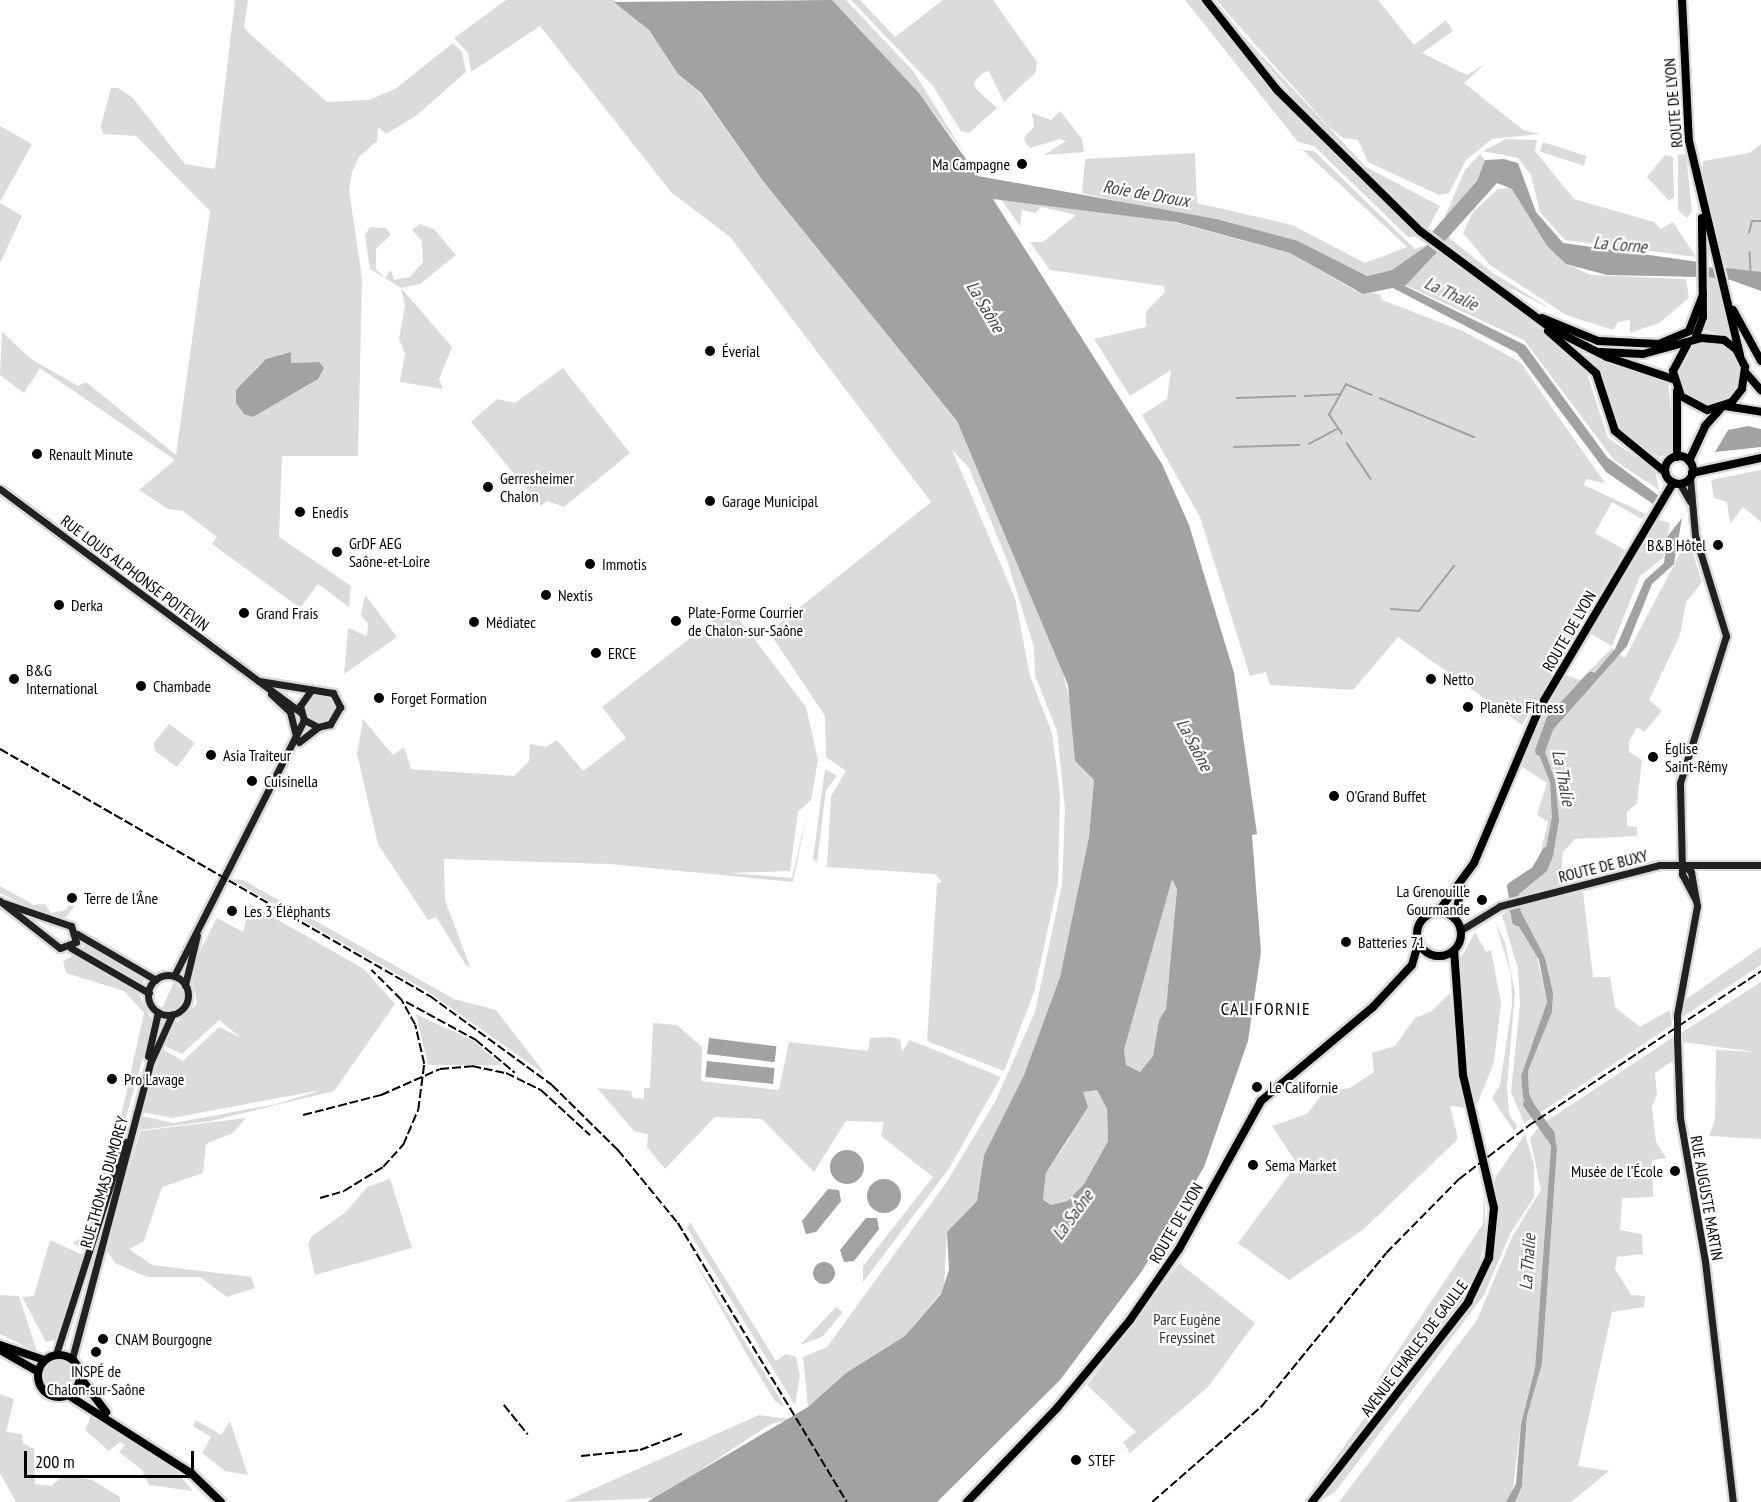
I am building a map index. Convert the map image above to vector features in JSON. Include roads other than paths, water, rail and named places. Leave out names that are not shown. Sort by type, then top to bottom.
[{"type":"main road","points":[[1206,0],[1277,90],[1420,231],[1539,321],[1596,373],[1615,431],[1665,471],[1691,503]]},
{"type":"main road","name":"ROUTE DE LYON","points":[[1682,0],[1686,118],[1701,202],[1704,256],[1704,295],[1694,340]]},
{"type":"main road","name":"ROUTE DE LYON","points":[[1701,202],[1710,230],[1740,355]]},
{"type":"main road","points":[[1710,230],[1734,311],[1761,361]]},
{"type":"main road","points":[[1510,300],[1582,336],[1645,345],[1689,331],[1704,295]]},
{"type":"main road","points":[[1539,321],[1598,352],[1673,379]]},
{"type":"main road","points":[[1598,352],[1643,354],[1686,345],[1694,340],[1724,340],[1740,355],[1746,373],[1761,390]]},
{"type":"main road","points":[[1665,471],[1677,457],[1677,390],[1673,379],[1677,357],[1686,345]]},
{"type":"main road","points":[[1682,862],[1680,778],[1726,636],[1696,542],[1689,461],[1705,426],[1738,396],[1746,373]]},
{"type":"main road","points":[[1677,390],[1700,408],[1724,407],[1761,412]]},
{"type":"main road","points":[[1677,457],[1689,461]]},
{"type":"main road","points":[[1674,482],[1761,458]]},
{"type":"main road","name":"ROUTE DE LYON","points":[[1455,919],[1461,887],[1540,707],[1674,482]]},
{"type":"main road","name":"RUE LOUIS ALPHONSE POITEVIN","points":[[0,489],[270,692],[300,712]]},
{"type":"main road","name":"RUE LOUIS ALPHONSE POITEVIN","points":[[254,679],[311,690]]},
{"type":"main road","points":[[294,748],[318,727],[335,720],[338,701],[326,688],[311,690],[302,699],[300,712],[304,720],[318,727]]},
{"type":"main road","points":[[270,692],[294,720],[294,748]]},
{"type":"main road","points":[[174,976],[202,917],[294,748],[304,720]]},
{"type":"main road","name":"ROUTE DE BUXY","points":[[1461,930],[1500,906],[1682,862],[1761,865]]},
{"type":"main road","name":"RUE AUGUSTE MARTIN","points":[[1682,862],[1691,873],[1696,900],[1677,1015],[1680,1118],[1705,1261],[1733,1502]]},
{"type":"main road","name":"ROUTE DE LYON","points":[[1438,912],[1461,887]]},
{"type":"main road","points":[[2,902],[53,940],[60,948],[71,948],[148,993],[158,1012],[172,1015],[186,1003],[185,985],[202,917]]},
{"type":"main road","points":[[2,902],[60,926],[71,926],[77,934],[156,980],[174,976]]},
{"type":"main road","points":[[1434,955],[1454,950],[1461,930],[1455,919],[1438,912],[1422,921],[1419,941],[1434,955],[1453,980]]},
{"type":"main road","points":[[53,940],[60,926]]},
{"type":"main road","points":[[71,948],[77,934]]},
{"type":"main road","name":"ROUTE DE LYON","points":[[1412,965],[1419,941]]},
{"type":"main road","name":"AVENUE CHARLES DE GAULLE","points":[[1312,1502],[1467,1302],[1489,1258],[1493,1194],[1466,1091],[1453,980],[1454,950]]},
{"type":"main road","name":"ROUTE DE LYON","points":[[967,1502],[1057,1408],[1136,1311],[1179,1249],[1261,1101],[1373,1007],[1412,965],[1434,955]]},
{"type":"main road","points":[[174,976],[185,985]]},
{"type":"main road","points":[[148,993],[156,980]]},
{"type":"main road","name":"RUE THOMAS DUMOREY","points":[[56,1354],[126,1137],[158,1012]]},
{"type":"main road","name":"RUE THOMAS DUMOREY","points":[[72,1359],[151,1061],[172,1015]]},
{"type":"main road","points":[[0,1345],[44,1360]]},
{"type":"main road","points":[[0,1350],[38,1371],[44,1391],[68,1395],[123,1427],[192,1474],[221,1502]]},
{"type":"main road","points":[[38,1371],[44,1360],[56,1354],[72,1359],[93,1399],[123,1427]]},
{"type":"main road","points":[[68,1395],[80,1377]]},
{"type":"water","name":"La Saône","points":[[832,0],[919,93],[978,176],[1216,219],[1298,241],[1367,276],[1392,270],[1429,244],[1438,251],[1405,286],[1525,345],[1607,457],[1659,496],[1653,504],[1606,472],[1517,353],[1393,288],[1363,294],[1290,253],[1176,222],[993,199],[1162,464],[1189,525],[1234,673],[1257,834],[1252,835],[1261,952],[1248,1041],[1204,1167],[1142,1271],[1060,1380],[937,1502],[647,1502],[808,1407],[846,1373],[905,1336],[941,1294],[949,1270],[947,1232],[977,1201],[984,1155],[1024,1075],[1060,977],[1089,837],[1094,780],[1075,761],[1068,685],[957,421],[763,181],[701,93],[678,74],[649,30],[614,2]],"holes":[[[1172,879],[1177,889],[1166,1009],[1159,1020],[1153,1056],[1140,1072],[1126,1065],[1124,1050]],[[1097,1090],[1107,1109],[1108,1141],[1084,1184],[1068,1201],[1051,1205],[1043,1200],[1046,1173],[1088,1107],[1083,1092]]]},
{"type":"water","points":[[1504,159],[1518,163],[1536,212],[1563,243],[1699,262],[1699,277],[1607,275],[1566,264],[1547,246],[1512,189],[1497,183],[1443,243],[1431,233],[1477,181],[1485,160]]},
{"type":"water","points":[[1726,268],[1761,272],[1761,291],[1728,279]]},
{"type":"water","points":[[291,352],[291,363],[319,362],[324,368],[318,379],[253,417],[244,414],[236,403],[236,390],[266,359]]},
{"type":"water","points":[[1748,426],[1761,429],[1761,447],[1715,452],[1728,430]]},
{"type":"water","points":[[1682,518],[1674,564],[1652,584],[1627,646],[1549,734],[1545,752],[1555,780],[1559,820],[1553,856],[1547,871],[1509,902],[1510,889],[1544,859],[1552,817],[1550,782],[1538,752],[1542,735],[1615,649],[1645,580],[1664,563],[1667,537]]},
{"type":"water","points":[[1518,906],[1545,958],[1553,993],[1552,1012],[1528,1071],[1529,1093],[1538,1114],[1533,1117],[1523,1098],[1521,1076],[1547,1002],[1539,960],[1508,909]]},
{"type":"water","points":[[709,1038],[776,1046],[775,1062],[707,1054]]},
{"type":"water","points":[[707,1061],[775,1068],[773,1084],[705,1077]]},
{"type":"water","points":[[1545,1122],[1554,1131],[1557,1149],[1542,1364],[1527,1416],[1522,1486],[1515,1502],[1506,1502],[1516,1484],[1521,1424],[1535,1368],[1551,1146],[1540,1126]]},
{"type":"water","points":[[847,1150],[859,1155],[864,1167],[859,1179],[847,1184],[835,1179],[830,1167],[835,1155]]},
{"type":"water","points":[[884,1179],[896,1184],[901,1196],[896,1208],[884,1213],[872,1208],[867,1196],[872,1184]]},
{"type":"water","points":[[828,1189],[839,1190],[841,1201],[816,1232],[806,1234],[802,1221]]},
{"type":"water","points":[[866,1218],[877,1218],[879,1229],[854,1261],[844,1262],[840,1250]]},
{"type":"water","points":[[824,1262],[832,1265],[835,1273],[832,1281],[824,1284],[816,1281],[813,1273],[816,1265]]},
{"type":"waterway","points":[[1749,233],[1752,221],[1761,221]]},
{"type":"waterway","points":[[1750,252],[1751,272]]},
{"type":"waterway","name":"La Corne","points":[[1693,270],[1761,279]]},
{"type":"waterway","points":[[1342,434],[1329,415],[1346,384],[1372,395]]},
{"type":"waterway","points":[[1305,396],[1340,394]]},
{"type":"waterway","points":[[1237,398],[1295,396]]},
{"type":"waterway","points":[[1380,398],[1474,437]]},
{"type":"waterway","points":[[1309,444],[1337,429]]},
{"type":"waterway","points":[[1347,443],[1371,479]]},
{"type":"waterway","points":[[1234,447],[1299,445]]},
{"type":"waterway","points":[[1391,609],[1419,611],[1454,566]]},
{"type":"waterway","name":"La Thalie","points":[[1540,751],[1551,720],[1591,677]]},
{"type":"waterway","name":"La Thalie","points":[[1517,921],[1512,887],[1536,871],[1547,852]]},
{"type":"waterway","name":"La Thalie","points":[[1528,1104],[1550,1135]]},
{"type":"railway","points":[[0,749],[430,996],[552,1085],[618,1150],[678,1223],[847,1502]]},
{"type":"railway","points":[[320,1198],[344,1191],[383,1167],[403,1145],[418,1110],[424,1064],[415,1025],[401,1000],[371,970]]},
{"type":"railway","points":[[1152,1502],[1261,1407],[1386,1253],[1459,1179],[1528,1126],[1761,971]]},
{"type":"railway","points":[[406,1002],[476,1040],[515,1073]]},
{"type":"railway","points":[[303,1115],[381,1095],[440,1069],[472,1066],[506,1073],[541,1090],[590,1135]]},
{"type":"railway","points":[[504,1405],[528,1435]]},
{"type":"railway","points":[[581,1456],[640,1450],[684,1433]]},
{"type":"place","name":"Ma Campagne","points":[[1022,164]]},
{"type":"place","name":"Éverial","points":[[710,351]]},
{"type":"place","name":"Renault Minute","points":[[37,454]]},
{"type":"place","name":"Gerresheimer Chalon","points":[[488,487]]},
{"type":"place","name":"Garage Municipal","points":[[710,501]]},
{"type":"place","name":"Enedis","points":[[300,512]]},
{"type":"place","name":"B&B Hôtel","points":[[1718,545]]},
{"type":"place","name":"GrDF AEG Saône-et-Loire","points":[[337,552]]},
{"type":"place","name":"Immotis","points":[[590,564]]},
{"type":"place","name":"Nextis","points":[[546,595]]},
{"type":"place","name":"Derka","points":[[59,605]]},
{"type":"place","name":"Grand Frais","points":[[244,613]]},
{"type":"place","name":"Plate-Forme Courrier de Chalon-sur-Saône","points":[[676,621]]},
{"type":"place","name":"Médiatec","points":[[474,622]]},
{"type":"place","name":"ERCE","points":[[596,653]]},
{"type":"place","name":"B&G International","points":[[14,679]]},
{"type":"place","name":"Netto","points":[[1431,679]]},
{"type":"place","name":"Chambade","points":[[141,686]]},
{"type":"place","name":"Forget Formation","points":[[379,698]]},
{"type":"place","name":"Planète Fitness","points":[[1468,707]]},
{"type":"place","name":"Asia Traiteur","points":[[211,755]]},
{"type":"place","name":"Église Saint-Rémy","points":[[1653,757]]},
{"type":"place","name":"Cuisinella","points":[[252,781]]},
{"type":"place","name":"O'Grand Buffet","points":[[1334,796]]},
{"type":"place","name":"Terre de l'Âne","points":[[72,898]]},
{"type":"place","name":"La Grenouille Gourmande","points":[[1482,900]]},
{"type":"place","name":"Les 3 Éléphants","points":[[232,911]]},
{"type":"place","name":"Batteries 71","points":[[1346,942]]},
{"type":"place","name":"Pro Lavage","points":[[112,1079]]},
{"type":"place","name":"Le Californie","points":[[1257,1087]]},
{"type":"place","name":"Sema Market","points":[[1253,1165]]},
{"type":"place","name":"Musée de l'École","points":[[1675,1171]]},
{"type":"place","name":"CNAM Bourgogne","points":[[103,1339]]},
{"type":"place","name":"INSPÉ de Chalon-sur-Saône","points":[[96,1352]]},
{"type":"place","name":"STEF","points":[[1076,1460]]},
{"type":"district","name":"CALIFORNIE","points":[[1266,1009]]},
{"type":"water label","name":"Roie de Droux","points":[[1146,194]]},
{"type":"park label","name":"Parc Eugène Freyssinet","points":[[1187,1328]]}]
